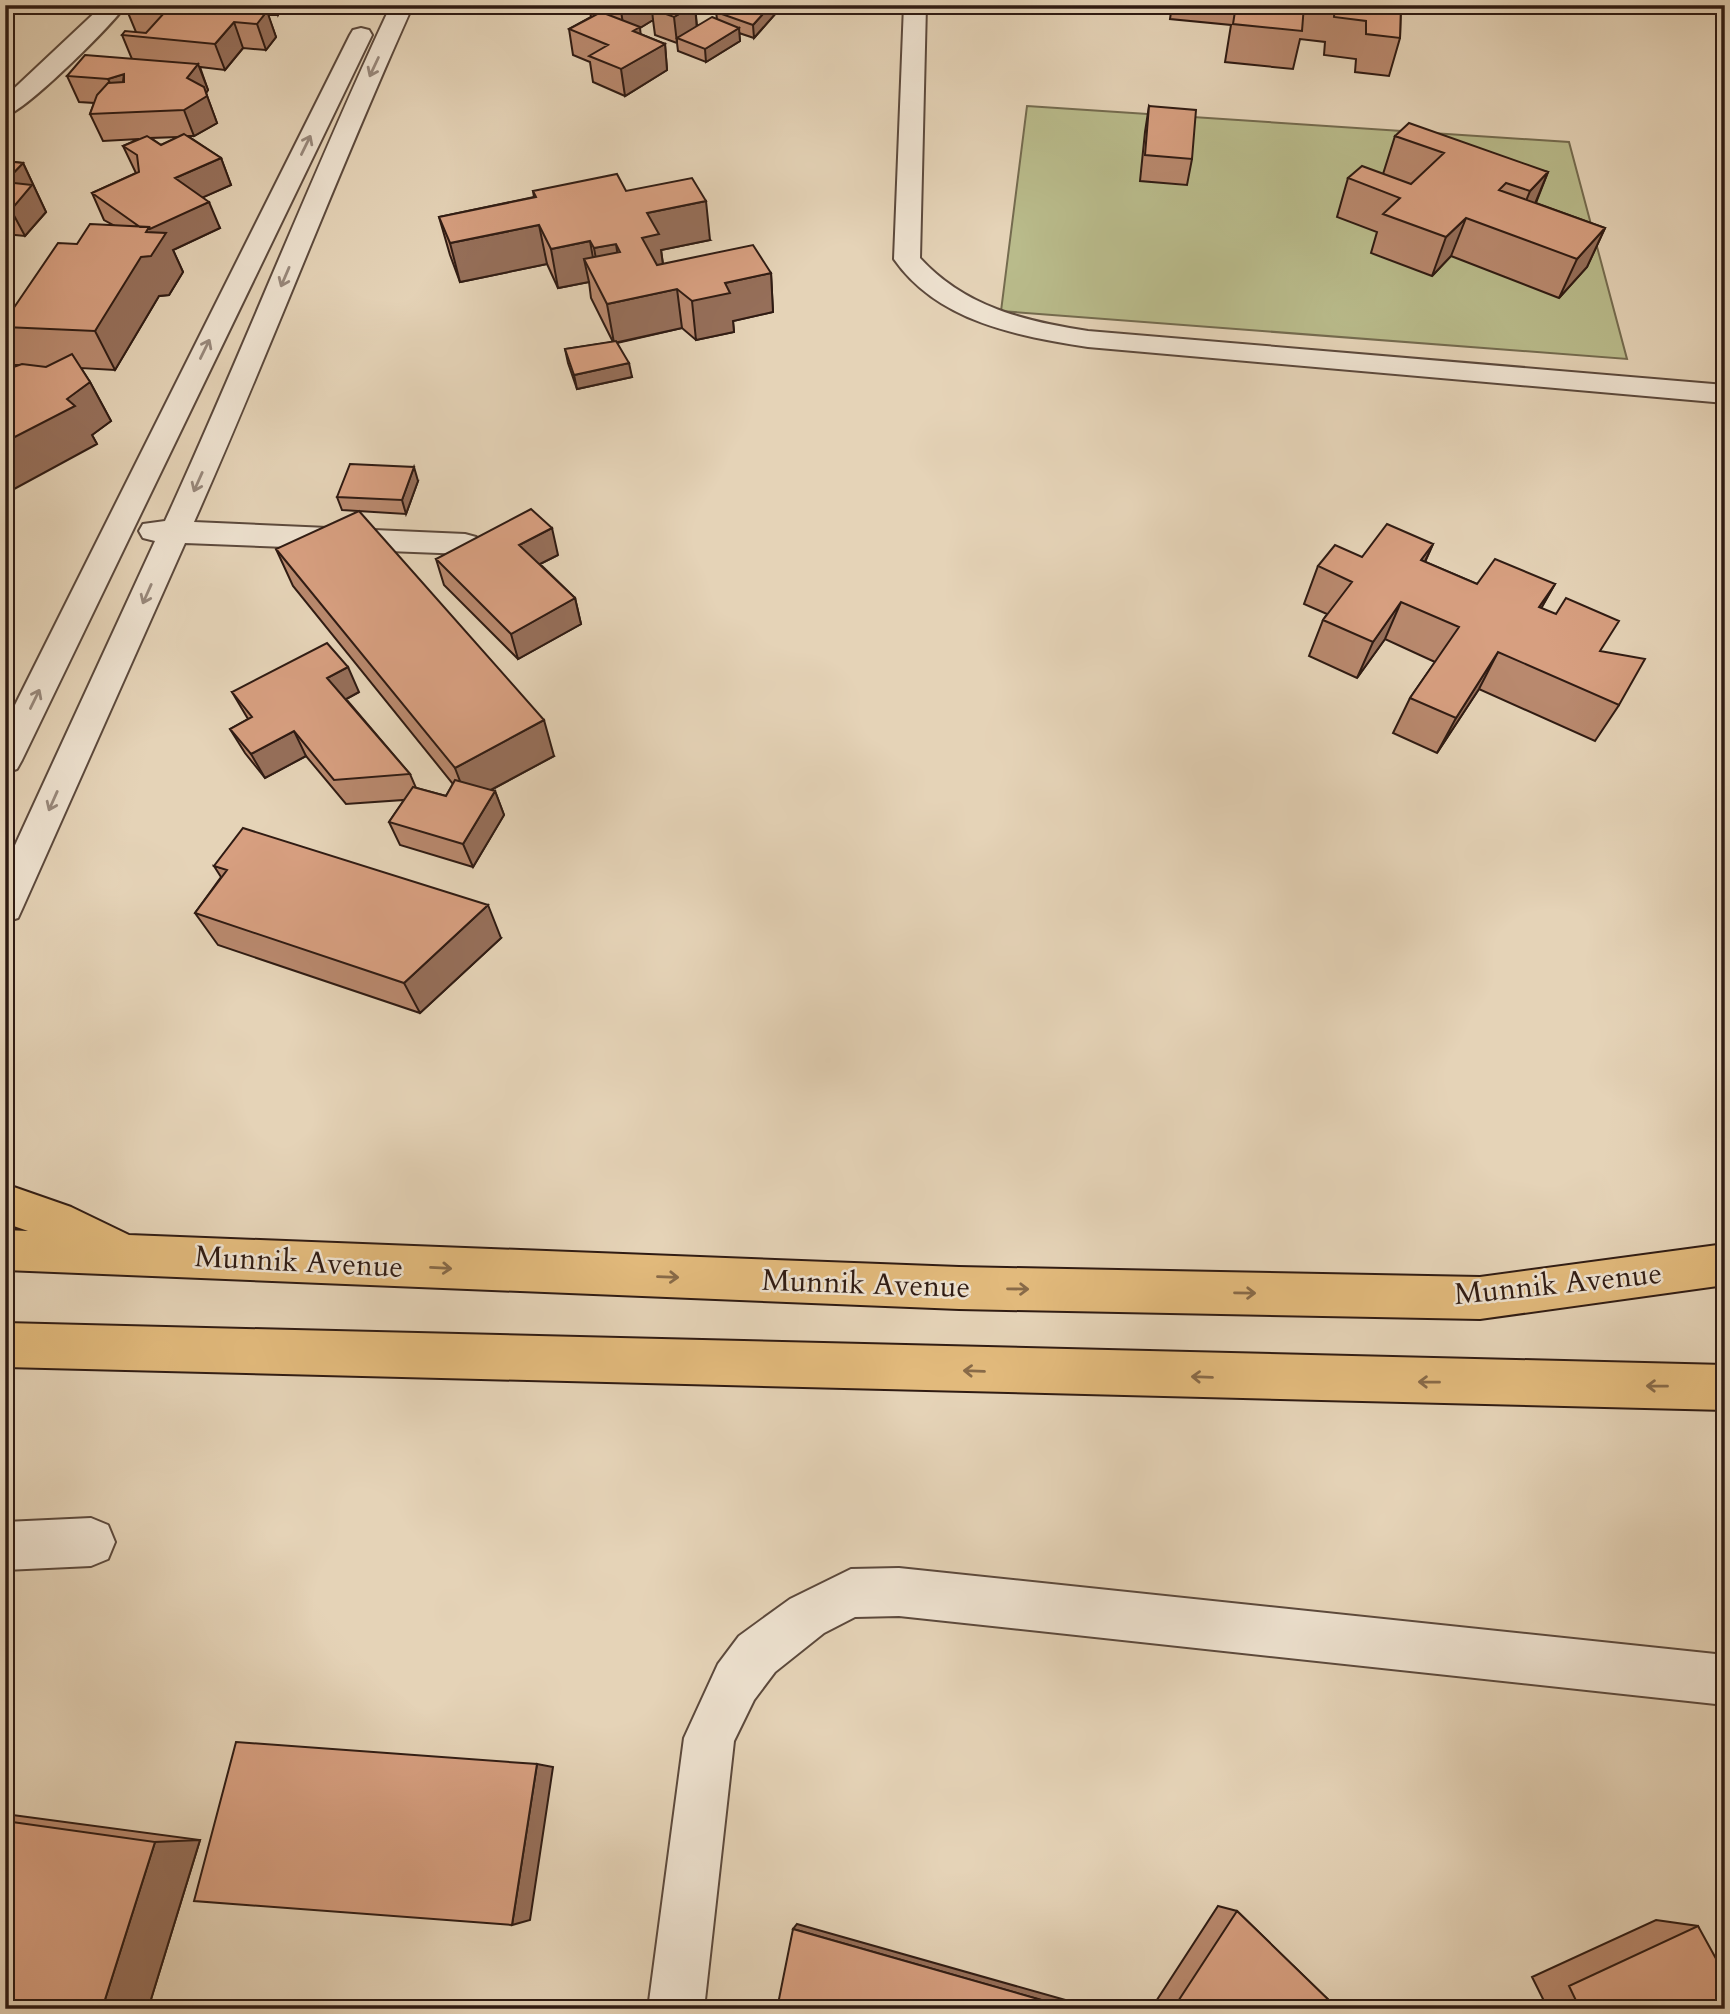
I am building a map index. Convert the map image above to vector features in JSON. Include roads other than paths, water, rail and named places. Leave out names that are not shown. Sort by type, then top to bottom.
[{"type":"main road","points":[[5,1203],[56,1221],[131,1254]]},
{"type":"main road","name":"Munnik Avenue","points":[[5,1250],[959,1288],[1480,1298],[1725,1264]]},
{"type":"main road","points":[[5,1345],[1725,1388]]},
{"type":"street","points":[[5,109],[40,79],[115,5]]},
{"type":"street","points":[[5,907],[241,383],[362,92],[402,5]]},
{"type":"street","points":[[915,5],[907,259],[919,275],[944,295],[976,313],[1016,327],[1088,340],[1725,394]]},
{"type":"street","points":[[5,760],[369,18]]},
{"type":"street","points":[[188,383],[241,383]]},
{"type":"street","points":[[116,530],[465,544]]},
{"type":"street","points":[[5,1546],[91,1542]]},
{"type":"street","points":[[676,2009],[709,1738],[736,1682],[757,1654],[807,1616],[851,1593],[899,1592],[1725,1680]]}]
